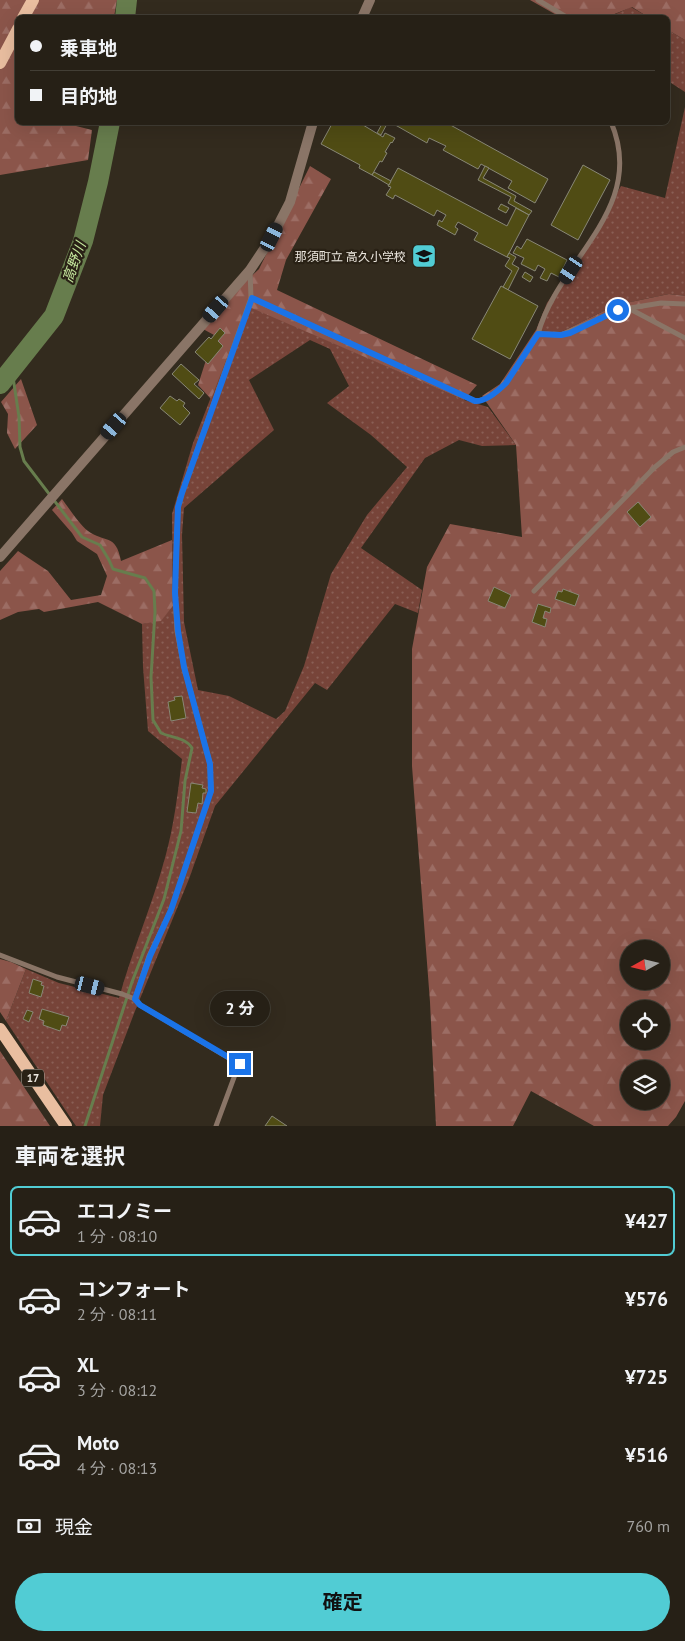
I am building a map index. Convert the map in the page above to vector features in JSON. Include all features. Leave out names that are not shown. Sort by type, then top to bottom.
[{"type":"main road","points":[[0,63],[15,35]]},
{"type":"main road","name":"17","points":[[0,1029],[66,1126]]},
{"type":"street","points":[[363,15],[370,0]]},
{"type":"street","points":[[0,557],[250,270],[272,237],[290,202],[312,125]]},
{"type":"lane","points":[[538,0],[563,15]]},
{"type":"lane","points":[[252,298],[475,401],[481,401],[500,390],[506,383],[538,334],[549,303],[593,238],[614,199],[620,167],[616,135],[611,125]]},
{"type":"lane","points":[[133,998],[171,910],[211,791],[210,764],[184,667],[178,631],[175,593],[178,507],[252,298],[250,270]]},
{"type":"lane","points":[[538,334],[561,335],[570,333],[618,310],[661,303],[685,304]]},
{"type":"lane","points":[[629,309],[685,338]]},
{"type":"lane","points":[[534,591],[654,468],[673,452],[685,446]]},
{"type":"lane","points":[[0,955],[57,978],[133,998],[140,1005],[240,1064],[216,1126]]},
{"type":"shaded area","points":[[631,7],[645,15],[614,15]]},
{"type":"shaded area","points":[[670,31],[685,40],[685,92],[670,82]]},
{"type":"shaded area","points":[[685,107],[685,296],[669,294],[616,305],[561,332],[536,330],[547,303],[592,236],[621,186],[665,198]]},
{"type":"shaded area","points":[[247,305],[464,400],[488,407],[516,445],[482,446],[459,440],[425,458],[361,548],[422,590],[418,613],[395,604],[327,690],[315,683],[215,806],[189,879],[103,1095],[100,1126],[76,1126],[6,1021],[26,969],[59,983],[119,998],[154,894],[171,834],[182,759],[148,731],[142,624],[161,620],[173,606],[172,514],[193,443]],"holes":[[[310,340],[330,349],[349,386],[327,403],[371,435],[407,467],[367,515],[331,574],[304,666],[285,711],[276,719],[229,696],[198,690],[184,622],[182,535],[184,508],[274,430],[249,380]]]},
{"type":"green space","points":[[0,0],[117,0],[114,15],[15,15],[15,125],[72,125],[92,130],[88,160],[0,175]]},
{"type":"green space","points":[[530,0],[685,0],[685,40],[670,31],[670,15],[645,15],[632,7],[612,15],[556,15]]},
{"type":"green space","points":[[310,166],[331,179],[286,260],[277,290],[477,385],[464,400],[247,306],[211,399],[198,385],[214,335],[203,329],[242,285],[259,269]]},
{"type":"green space","points":[[669,294],[685,296],[685,1101],[676,1117],[668,1126],[594,1126],[531,1091],[513,1126],[436,1126],[430,1002],[412,766],[412,649],[427,567],[450,524],[522,537],[516,445],[482,396],[500,384],[536,330],[561,332],[616,305]]},
{"type":"green space","points":[[21,379],[37,425],[15,449],[7,433],[8,414],[1,402]]},
{"type":"green space","points":[[62,499],[88,531],[113,542],[119,552],[121,561],[172,540],[173,606],[161,621],[142,624],[98,602],[44,612],[39,609],[18,612],[0,620],[0,571],[18,551],[48,571],[71,600],[101,595],[107,576],[97,554],[77,541],[52,510]]},
{"type":"green space","points":[[0,959],[26,969],[6,1021],[0,1012]]},
{"type":"green space","points":[[0,1051],[50,1126],[0,1126]]},
{"type":"building","points":[[331,125],[363,125],[383,137],[385,133],[395,138],[385,152],[387,153],[382,162],[380,161],[372,175],[359,168],[360,165],[321,144]]},
{"type":"building","points":[[381,125],[386,125],[381,135],[377,133]]},
{"type":"building","points":[[395,125],[450,125],[548,179],[535,203],[508,188],[512,181],[481,164],[478,169],[443,150],[446,146],[429,138],[427,143]]},
{"type":"building","points":[[583,165],[610,180],[578,240],[551,225]]},
{"type":"building","points":[[485,166],[489,168],[483,178],[516,196],[514,201],[532,211],[529,215],[508,203],[511,197],[478,180]]},
{"type":"building","points":[[398,168],[507,226],[516,208],[529,215],[507,257],[474,240],[478,233],[458,222],[455,227],[458,229],[455,235],[437,225],[439,220],[442,222],[446,215],[437,210],[434,216],[395,195],[393,199],[386,195],[391,187],[388,186]]},
{"type":"building","points":[[374,172],[391,181],[389,185],[372,175]]},
{"type":"building","points":[[501,204],[509,208],[506,213],[498,209]]},
{"type":"building","points":[[527,239],[567,260],[559,277],[551,273],[547,281],[540,278],[545,269],[538,265],[535,271],[521,264],[524,258],[513,253],[517,246],[521,249]]},
{"type":"building","points":[[509,253],[516,257],[512,264],[519,268],[508,290],[503,287],[512,271],[505,266],[510,258],[507,257]]},
{"type":"building","points":[[525,272],[533,277],[530,282],[522,277]]},
{"type":"building","points":[[501,286],[538,306],[510,359],[472,339]]},
{"type":"building","points":[[220,328],[225,333],[218,341],[223,346],[208,364],[195,352],[209,337],[211,339]]},
{"type":"building","points":[[181,364],[199,380],[194,384],[204,393],[199,399],[172,374]]},
{"type":"building","points":[[170,396],[177,401],[179,399],[185,403],[183,406],[190,413],[180,425],[160,408]]},
{"type":"building","points":[[638,502],[651,517],[640,527],[627,512]]},
{"type":"building","points":[[494,587],[511,595],[505,608],[488,601]]},
{"type":"building","points":[[563,589],[579,595],[575,606],[555,599],[558,591],[562,592]]},
{"type":"building","points":[[538,604],[551,608],[550,613],[545,611],[543,618],[547,619],[545,627],[532,622]]},
{"type":"building","points":[[182,696],[186,718],[171,721],[168,702],[175,700],[174,697]]},
{"type":"building","points":[[191,783],[203,785],[202,788],[206,789],[206,793],[203,793],[202,804],[198,803],[196,813],[187,812]]},
{"type":"building","points":[[33,979],[42,982],[41,985],[44,986],[41,997],[29,993]]},
{"type":"building","points":[[42,1009],[69,1017],[66,1026],[62,1025],[60,1031],[43,1025],[44,1021],[39,1019]]},
{"type":"building","points":[[27,1010],[33,1012],[29,1022],[23,1019]]},
{"type":"building","points":[[272,1116],[287,1126],[265,1126]]},
{"type":"waterway","name":"高野川","points":[[125,15],[127,0]]},
{"type":"waterway","name":"高野川","points":[[0,384],[54,316],[83,241],[98,182],[109,125]]},
{"type":"waterway","points":[[12,370],[19,417],[20,447],[24,461],[82,537],[100,545],[113,569],[145,578],[154,591],[155,612],[151,677],[153,720],[161,733],[182,740],[192,748],[185,781],[181,831],[164,899],[132,982],[85,1126]]},
{"type":"place","name":"那須町立 高久小学校","points":[[424,256]]},
{"type":"route","points":[[240,1064],[140,1005],[135,999],[143,972],[171,910],[203,820],[211,791],[210,764],[184,667],[178,631],[175,593],[178,507],[252,298],[475,401],[481,401],[500,390],[538,334],[561,335],[570,333],[618,310]]}]
